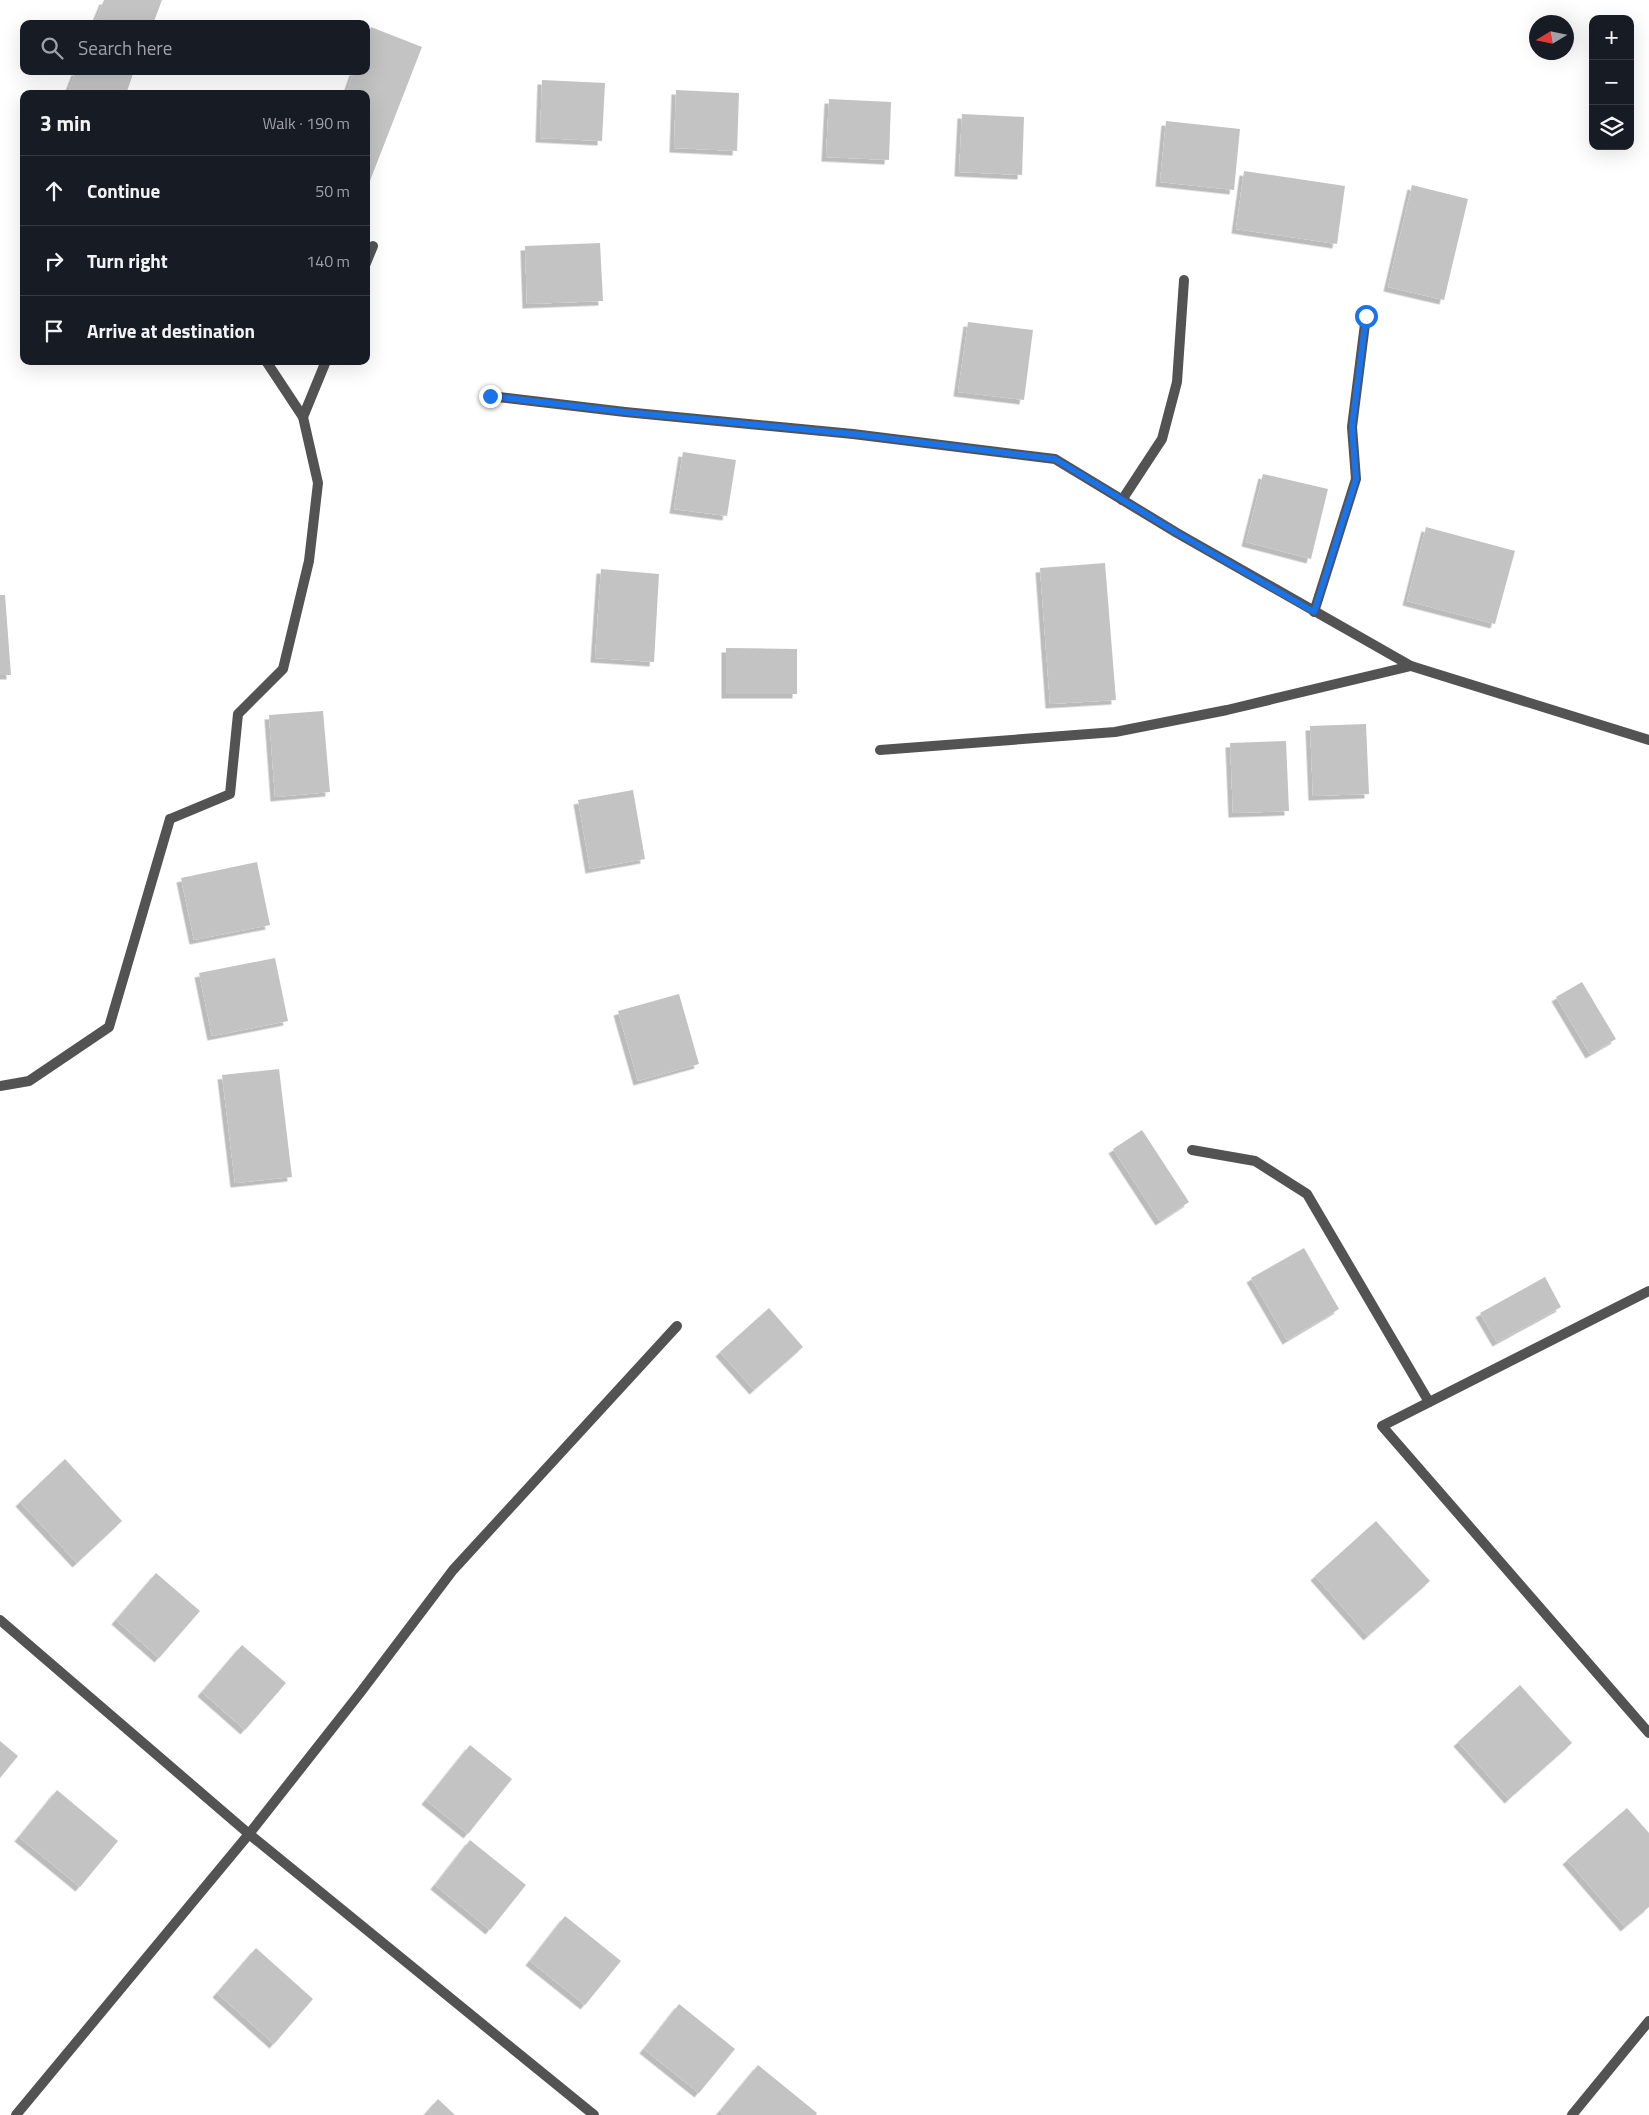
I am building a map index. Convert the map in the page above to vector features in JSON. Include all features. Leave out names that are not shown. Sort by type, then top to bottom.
[{"type":"street","points":[[370,253],[373,246]]},
{"type":"street","points":[[1122,500],[1162,439],[1177,382],[1184,280]]},
{"type":"street","points":[[1314,612],[1356,479],[1352,427],[1366,316]]},
{"type":"street","points":[[0,1086],[29,1081],[109,1027],[170,819],[230,794],[238,714],[283,669],[309,561],[318,483],[303,417],[269,365]]},
{"type":"street","points":[[303,417],[324,365]]},
{"type":"street","points":[[490,396],[625,412],[853,434],[1055,459],[1314,612],[1411,666],[1649,740]]},
{"type":"street","points":[[880,750],[1115,732],[1227,710],[1411,666]]},
{"type":"street","points":[[1192,1150],[1255,1161],[1307,1194],[1429,1402]]},
{"type":"street","points":[[1649,1290],[1382,1426],[1649,1733]]},
{"type":"street","points":[[16,2115],[250,1834],[453,1570],[677,1326]]},
{"type":"street","points":[[0,1620],[250,1834],[594,2115]]},
{"type":"street","points":[[1572,2115],[1649,2021]]},
{"type":"building","points":[[104,0],[162,0],[154,20],[96,20]]},
{"type":"building","points":[[371,27],[422,47],[370,181],[370,90],[347,90],[353,75],[370,75]]},
{"type":"building","points":[[74,75],[133,75],[127,90],[69,89]]},
{"type":"building","points":[[542,80],[605,83],[602,141],[540,138]]},
{"type":"building","points":[[676,90],[739,93],[737,151],[674,148]]},
{"type":"building","points":[[829,99],[891,102],[889,160],[826,157]]},
{"type":"building","points":[[962,114],[1024,117],[1022,175],[959,172]]},
{"type":"building","points":[[1166,121],[1240,129],[1234,190],[1160,182]]},
{"type":"building","points":[[1244,171],[1345,186],[1337,244],[1236,229]]},
{"type":"building","points":[[1412,185],[1468,199],[1444,300],[1388,287]]},
{"type":"building","points":[[600,243],[603,301],[527,304],[525,246]]},
{"type":"building","points":[[968,322],[1033,330],[1024,400],[958,392]]},
{"type":"building","points":[[683,452],[736,460],[727,516],[674,509]]},
{"type":"building","points":[[1263,474],[1328,489],[1311,559],[1246,542]]},
{"type":"building","points":[[1426,527],[1515,551],[1495,624],[1407,601]]},
{"type":"building","points":[[1105,563],[1116,700],[1050,704],[1040,568]]},
{"type":"building","points":[[601,569],[659,574],[654,662],[595,658]]},
{"type":"building","points":[[0,595],[5,595],[11,675],[0,675]]},
{"type":"building","points":[[726,648],[797,649],[797,694],[726,694]]},
{"type":"building","points":[[323,711],[330,792],[275,797],[269,715]]},
{"type":"building","points":[[1366,724],[1369,794],[1313,796],[1310,726]]},
{"type":"building","points":[[1286,741],[1289,811],[1233,813],[1230,743]]},
{"type":"building","points":[[633,790],[645,859],[590,869],[578,800]]},
{"type":"building","points":[[257,862],[270,925],[194,940],[181,878]]},
{"type":"building","points":[[275,958],[288,1021],[212,1036],[199,973]]},
{"type":"building","points":[[1582,982],[1616,1039],[1590,1054],[1556,997]]},
{"type":"building","points":[[679,994],[699,1064],[638,1081],[618,1011]]},
{"type":"building","points":[[279,1069],[292,1177],[235,1183],[222,1075]]},
{"type":"building","points":[[1142,1130],[1189,1202],[1160,1221],[1113,1149]]},
{"type":"building","points":[[1304,1248],[1339,1309],[1287,1340],[1251,1278]]},
{"type":"building","points":[[1545,1277],[1561,1307],[1497,1342],[1480,1313]]},
{"type":"building","points":[[769,1308],[803,1347],[754,1390],[720,1352]]},
{"type":"building","points":[[65,1459],[122,1521],[77,1563],[20,1502]]},
{"type":"building","points":[[1376,1521],[1430,1581],[1368,1636],[1315,1576]]},
{"type":"building","points":[[156,1573],[200,1611],[159,1658],[116,1620]]},
{"type":"building","points":[[242,1645],[286,1683],[245,1730],[202,1692]]},
{"type":"building","points":[[1520,1685],[1572,1743],[1509,1799],[1458,1742]]},
{"type":"building","points":[[0,1741],[18,1756],[0,1778]]},
{"type":"building","points":[[470,1745],[512,1779],[468,1834],[426,1800]]},
{"type":"building","points":[[57,1790],[118,1841],[80,1887],[19,1837]]},
{"type":"building","points":[[1627,1808],[1649,1833],[1649,1907],[1625,1927],[1567,1860]]},
{"type":"building","points":[[470,1840],[526,1885],[490,1930],[435,1885]]},
{"type":"building","points":[[565,1916],[621,1961],[585,2005],[530,1961]]},
{"type":"building","points":[[256,1948],[313,1999],[274,2044],[217,1993]]},
{"type":"building","points":[[679,2004],[735,2049],[699,2093],[644,2049]]},
{"type":"building","points":[[758,2065],[817,2113],[816,2115],[725,2115],[720,2111]]},
{"type":"building","points":[[438,2099],[455,2115],[424,2115]]},
{"type":"route","points":[[490,396],[625,412],[853,434],[1055,459],[1177,533],[1314,612],[1356,479],[1352,427],[1366,316]]}]
